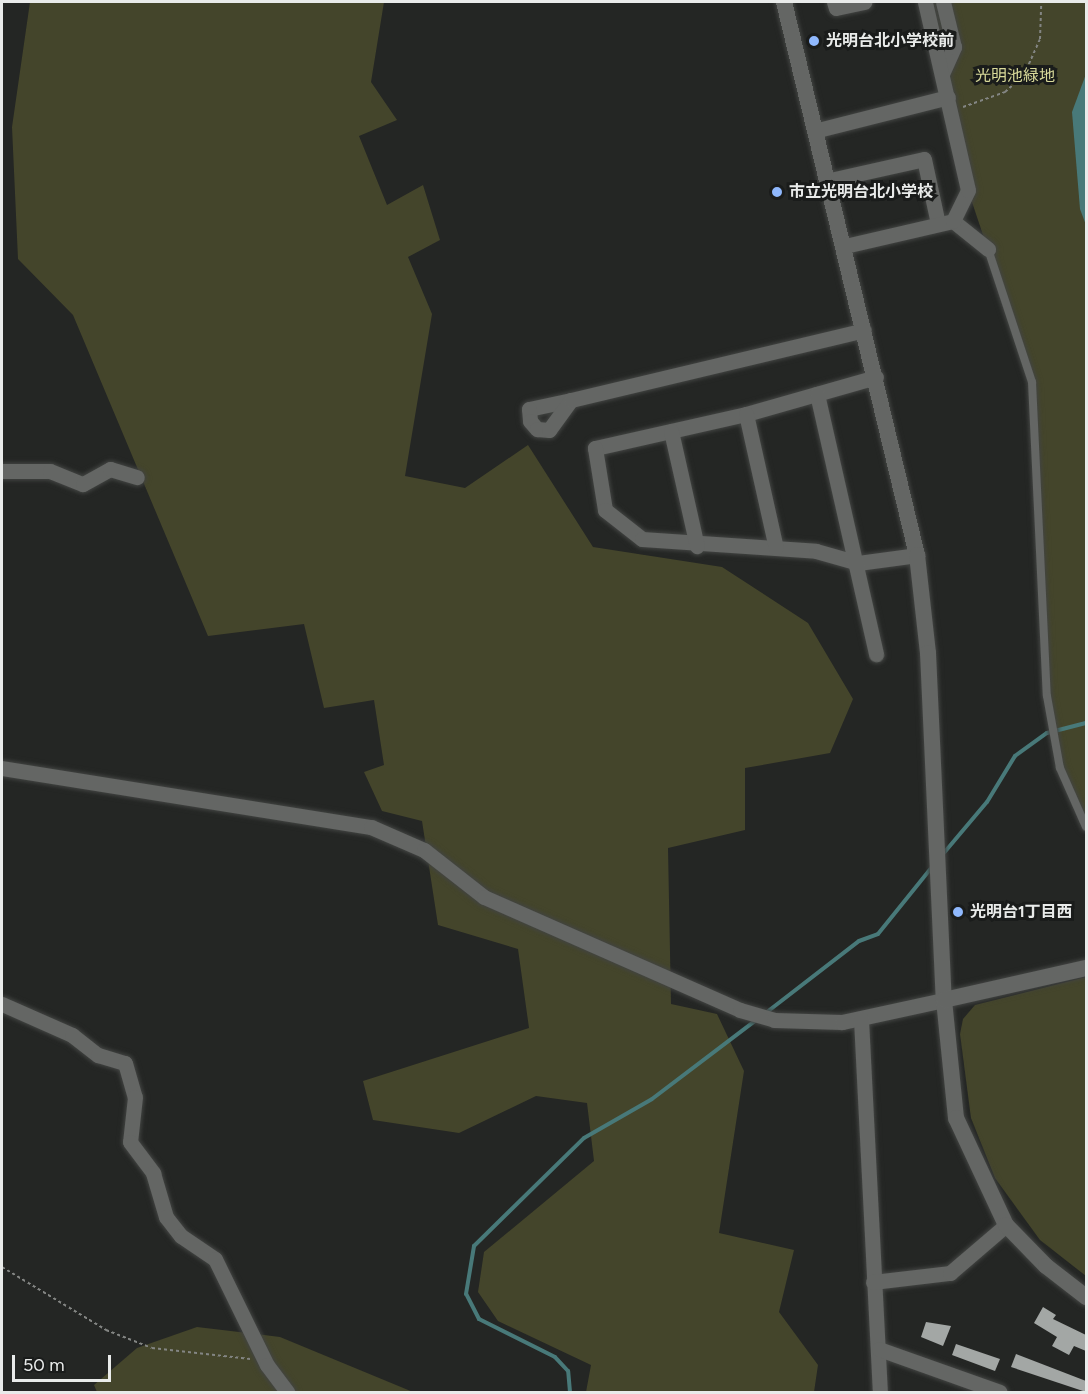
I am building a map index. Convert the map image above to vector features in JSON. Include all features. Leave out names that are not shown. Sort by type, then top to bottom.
[{"type":"street","points":[[784,2],[818,130],[917,555],[928,652],[944,1000],[956,1118],[1006,1224],[1046,1266],[1086,1297]]},
{"type":"street","points":[[834,2],[836,8],[864,2]]},
{"type":"street","points":[[845,246],[946,222],[968,190],[925,2]]},
{"type":"street","points":[[942,74],[954,47],[943,2]]},
{"type":"street","points":[[818,130],[950,104]]},
{"type":"street","points":[[830,180],[924,159],[946,222],[988,249]]},
{"type":"street","points":[[571,400],[864,330]]},
{"type":"street","points":[[876,377],[746,414],[595,448],[605,510],[642,539],[698,546],[816,550],[858,563],[917,555]]},
{"type":"street","points":[[817,394],[858,563],[876,654]]},
{"type":"street","points":[[746,414],[776,548]]},
{"type":"street","points":[[671,431],[698,546]]},
{"type":"street","points":[[2,471],[50,471],[83,484],[110,469],[137,477]]},
{"type":"street","points":[[2,768],[371,827],[424,850],[484,897],[740,1010],[799,1022],[861,1018],[1086,968]]},
{"type":"street","points":[[2,1004],[72,1035],[98,1055],[124,1062],[135,1097],[130,1142],[153,1173],[170,1226],[215,1259],[265,1360],[287,1392]]},
{"type":"street","points":[[861,1018],[880,1392]]},
{"type":"street","points":[[873,1282],[950,1273],[1006,1224]]},
{"type":"street","points":[[879,1349],[1000,1392]]},
{"type":"lane","points":[[988,249],[1032,382],[1047,696],[1060,768],[1086,827]]},
{"type":"path","points":[[950,104],[1005,92],[1024,75],[1040,39],[1041,2]]},
{"type":"path","points":[[2,1267],[106,1330],[152,1348],[265,1360]]},
{"type":"green space","points":[[30,2],[384,2],[371,82],[397,120],[359,136],[387,205],[423,185],[440,240],[408,257],[432,314],[405,476],[465,488],[528,445],[593,547],[722,567],[808,623],[853,699],[830,753],[745,768],[745,830],[668,848],[671,1004],[717,1014],[744,1071],[719,1233],[794,1250],[779,1312],[818,1365],[814,1392],[586,1392],[591,1365],[498,1321],[478,1292],[484,1252],[594,1161],[587,1103],[536,1096],[459,1133],[373,1120],[363,1081],[529,1028],[518,949],[438,925],[422,821],[382,811],[364,772],[384,765],[374,700],[324,708],[304,624],[208,636],[73,315],[18,259],[12,127]]},
{"type":"green space","name":"光明池緑地","points":[[925,2],[1086,2],[1086,827],[1060,768],[1047,696],[1032,382],[968,190]]},
{"type":"green space","points":[[1086,977],[1086,1276],[1040,1240],[995,1178],[971,1118],[960,1034],[963,1019],[975,1005]]},
{"type":"green space","points":[[197,1327],[280,1337],[413,1392],[97,1392],[94,1385],[137,1348]]},
{"type":"water","points":[[1086,74],[1086,225],[1080,209],[1072,112]]},
{"type":"building","points":[[1043,1307],[1056,1315],[1053,1319],[1086,1335],[1086,1351],[1074,1346],[1069,1355],[1052,1346],[1057,1337],[1034,1323]]},
{"type":"building","points":[[926,1322],[951,1326],[943,1346],[921,1337]]},
{"type":"building","points":[[956,1344],[1000,1359],[995,1371],[952,1355]]},
{"type":"building","points":[[1016,1354],[1086,1381],[1086,1392],[1011,1367]]},
{"type":"waterway","points":[[943,854],[987,802],[1015,756],[1047,733],[1086,723]]},
{"type":"waterway","points":[[767,1012],[859,941],[878,934],[932,867]]},
{"type":"waterway","points":[[570,1392],[568,1371],[555,1357],[479,1319],[466,1294],[474,1246],[584,1138],[652,1099],[756,1020]]},
{"type":"place","name":"光明台北小学校前","points":[[814,41]]},
{"type":"place","name":"市立光明台北小学校","points":[[777,192]]},
{"type":"place","name":"光明台1丁目西","points":[[958,912]]}]
